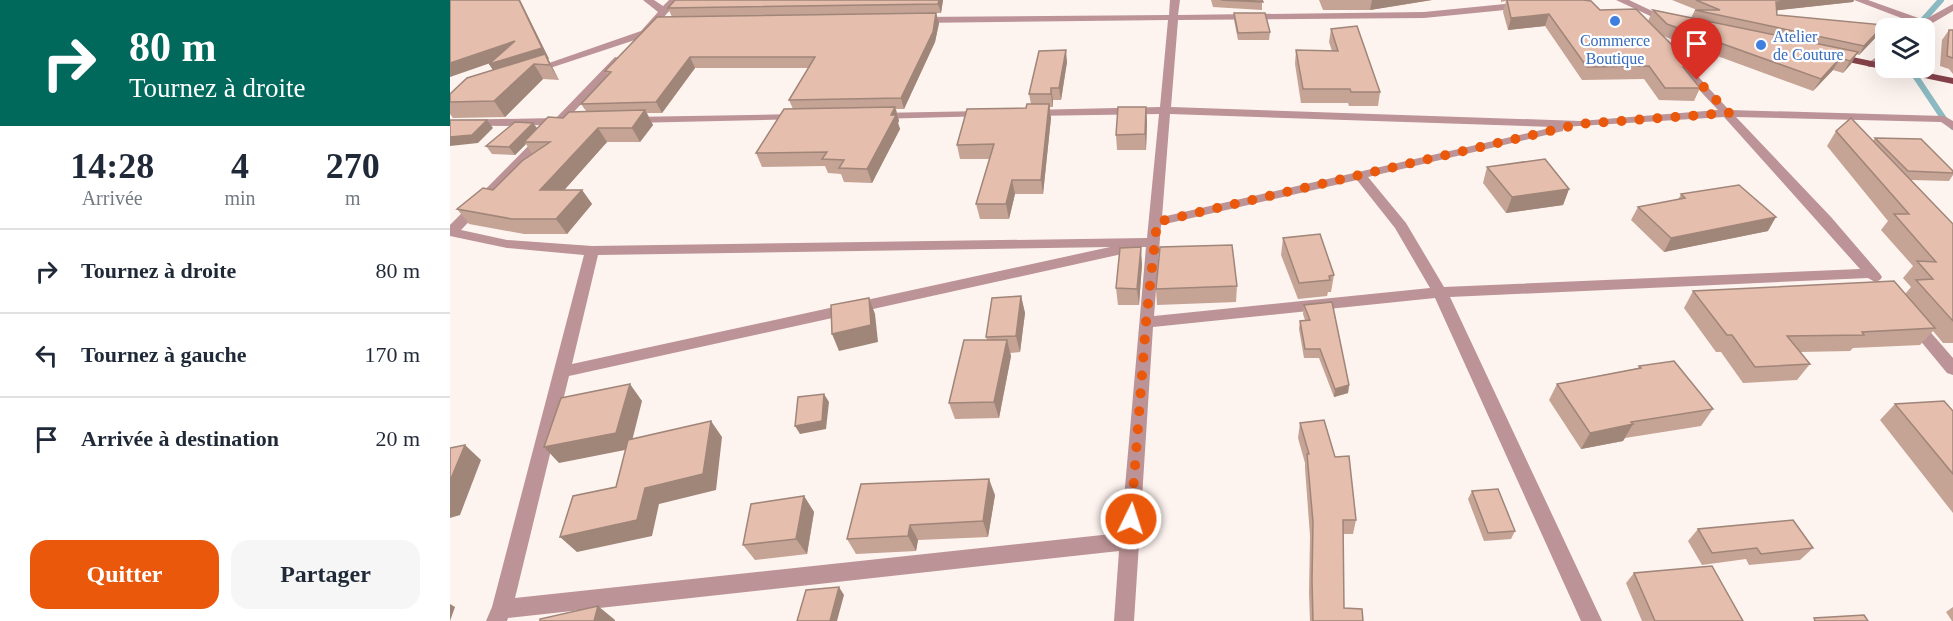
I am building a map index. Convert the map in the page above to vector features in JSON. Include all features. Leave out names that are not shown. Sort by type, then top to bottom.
[{"type":"main road","points":[[1632,16],[1674,20]]},
{"type":"main road","points":[[1826,54],[1952,80]]},
{"type":"street","points":[[648,0],[662,19]]},
{"type":"street","points":[[450,232],[565,121],[643,34],[662,19],[674,0]]},
{"type":"street","points":[[1621,0],[1662,18]]},
{"type":"street","points":[[1858,0],[1902,18]]},
{"type":"street","points":[[901,20],[1174,8],[1424,15],[1535,2]]},
{"type":"street","points":[[1935,18],[1953,7]]},
{"type":"street","points":[[1124,621],[1146,322],[1157,222],[1174,8]]},
{"type":"street","points":[[518,75],[643,34]]},
{"type":"street","points":[[1665,47],[1729,113],[1886,290]]},
{"type":"street","points":[[1023,113],[1166,110],[1580,124],[1729,113],[1944,118],[1953,127]]},
{"type":"street","points":[[868,116],[999,113]]},
{"type":"street","points":[[618,120],[809,117]]},
{"type":"street","points":[[450,123],[565,121]]},
{"type":"street","points":[[1157,222],[1580,124]]},
{"type":"street","points":[[1360,175],[1401,226],[1440,292],[1592,621]]},
{"type":"street","points":[[450,232],[507,244],[592,251],[1154,242]]},
{"type":"street","points":[[561,372],[1154,242]]},
{"type":"street","points":[[592,251],[499,615],[1130,541]]},
{"type":"street","points":[[1146,322],[1440,292],[1871,273]]},
{"type":"street","points":[[1908,316],[1953,369]]},
{"type":"building","points":[[450,0],[519,0],[542,48],[489,64],[515,41],[450,63]]},
{"type":"building","points":[[675,0],[939,0],[938,4],[668,8]]},
{"type":"building","points":[[1221,0],[1262,0],[1263,2]]},
{"type":"building","points":[[1507,0],[1583,0],[1591,1],[1600,10],[1636,9],[1672,45],[1690,67],[1683,67],[1700,88],[1665,88],[1649,66],[1587,67],[1549,14],[1511,18]]},
{"type":"building","points":[[1696,0],[1798,0],[1776,2],[1777,15],[1875,24],[1875,34],[1864,46],[1695,10],[1720,10]]},
{"type":"building","points":[[1653,10],[1858,52],[1850,61],[1840,58],[1821,79],[1667,24]]},
{"type":"building","points":[[936,13],[933,32],[901,98],[789,100],[815,57],[690,57],[656,102],[581,104],[611,72],[605,71],[657,17]]},
{"type":"building","points":[[1234,13],[1265,13],[1270,32],[1238,33]]},
{"type":"building","points":[[1357,26],[1380,92],[1351,92],[1350,89],[1303,89],[1296,50],[1338,51],[1331,29]]},
{"type":"building","points":[[1949,30],[1953,30],[1953,58],[1947,56]]},
{"type":"building","points":[[1066,50],[1059,88],[1051,88],[1051,94],[1029,94],[1039,51]]},
{"type":"building","points":[[545,54],[550,65],[534,64],[494,101],[450,102],[450,94],[467,78]]},
{"type":"building","points":[[1027,104],[1049,104],[1041,180],[1012,180],[1006,204],[976,204],[994,144],[957,145],[967,109],[1026,108]]},
{"type":"building","points":[[895,107],[891,115],[896,115],[867,169],[839,168],[844,160],[822,159],[827,152],[756,153],[784,109]]},
{"type":"building","points":[[1118,107],[1146,107],[1145,134],[1116,135]]},
{"type":"building","points":[[645,110],[632,128],[598,128],[540,190],[582,190],[556,219],[512,219],[457,209],[483,188],[493,190],[522,161],[550,142],[524,142],[548,117],[563,118],[569,112]]},
{"type":"building","points":[[1851,118],[1953,224],[1953,321],[1916,280],[1933,279],[1917,261],[1936,262],[1894,214],[1909,214],[1836,131]]},
{"type":"building","points":[[450,120],[487,120],[472,135],[450,137]]},
{"type":"building","points":[[515,122],[533,123],[509,147],[486,146]]},
{"type":"building","points":[[1875,138],[1921,139],[1953,173],[1908,171]]},
{"type":"building","points":[[1545,159],[1569,189],[1512,197],[1487,167]]},
{"type":"building","points":[[1739,185],[1776,217],[1671,238],[1638,207],[1685,198],[1681,194]]},
{"type":"building","points":[[1320,234],[1334,275],[1329,276],[1330,280],[1299,283],[1283,238]]},
{"type":"building","points":[[1232,245],[1237,286],[1156,289],[1160,247]]},
{"type":"building","points":[[1141,247],[1137,289],[1116,288],[1120,248]]},
{"type":"building","points":[[1894,281],[1935,328],[1862,332],[1864,335],[1787,336],[1810,364],[1755,367],[1732,335],[1727,335],[1693,291]]},
{"type":"building","points":[[1021,296],[1016,336],[986,337],[992,298]]},
{"type":"building","points":[[869,298],[871,325],[832,334],[831,305]]},
{"type":"building","points":[[1332,302],[1349,385],[1335,389],[1320,349],[1305,349],[1300,321],[1310,320],[1304,305]]},
{"type":"building","points":[[964,340],[1007,340],[994,402],[949,403]]},
{"type":"building","points":[[1674,361],[1713,409],[1631,422],[1633,424],[1590,433],[1557,384],[1641,368],[1639,366]]},
{"type":"building","points":[[630,384],[616,433],[544,447],[561,398]]},
{"type":"building","points":[[824,394],[822,421],[795,426],[798,397]]},
{"type":"building","points":[[1944,401],[1953,411],[1953,474],[1895,404]]},
{"type":"building","points":[[1324,420],[1335,457],[1349,456],[1356,520],[1343,520],[1344,608],[1362,609],[1363,621],[1313,621],[1313,522],[1307,454],[1309,454],[1300,423]]},
{"type":"building","points":[[711,421],[703,474],[645,488],[637,520],[560,537],[573,496],[616,487],[628,440]]},
{"type":"building","points":[[465,445],[450,481],[450,448]]},
{"type":"building","points":[[989,479],[983,521],[910,525],[908,536],[847,539],[861,484]]},
{"type":"building","points":[[1498,489],[1515,531],[1488,533],[1472,491]]},
{"type":"building","points":[[804,496],[796,539],[743,545],[751,504]]},
{"type":"building","points":[[1793,520],[1813,548],[1761,554],[1757,548],[1712,553],[1698,529]]},
{"type":"building","points":[[1712,566],[1743,621],[1655,621],[1634,573]]},
{"type":"building","points":[[839,587],[830,621],[797,621],[806,590]]},
{"type":"building","points":[[598,606],[594,621],[540,621],[540,619]]},
{"type":"building","points":[[1864,615],[1868,621],[1815,621],[1814,618]]},
{"type":"waterway","points":[[1925,18],[1941,0]]},
{"type":"waterway","points":[[1917,78],[1944,119],[1953,127]]},
{"type":"place","name":"Commerce Boutique","points":[[1615,21]]},
{"type":"place","name":"Atelier de Couture","points":[[1761,45]]},
{"type":"route","points":[[1131,519],[1146,322],[1157,222],[1580,124],[1729,113],[1697,80]]}]
